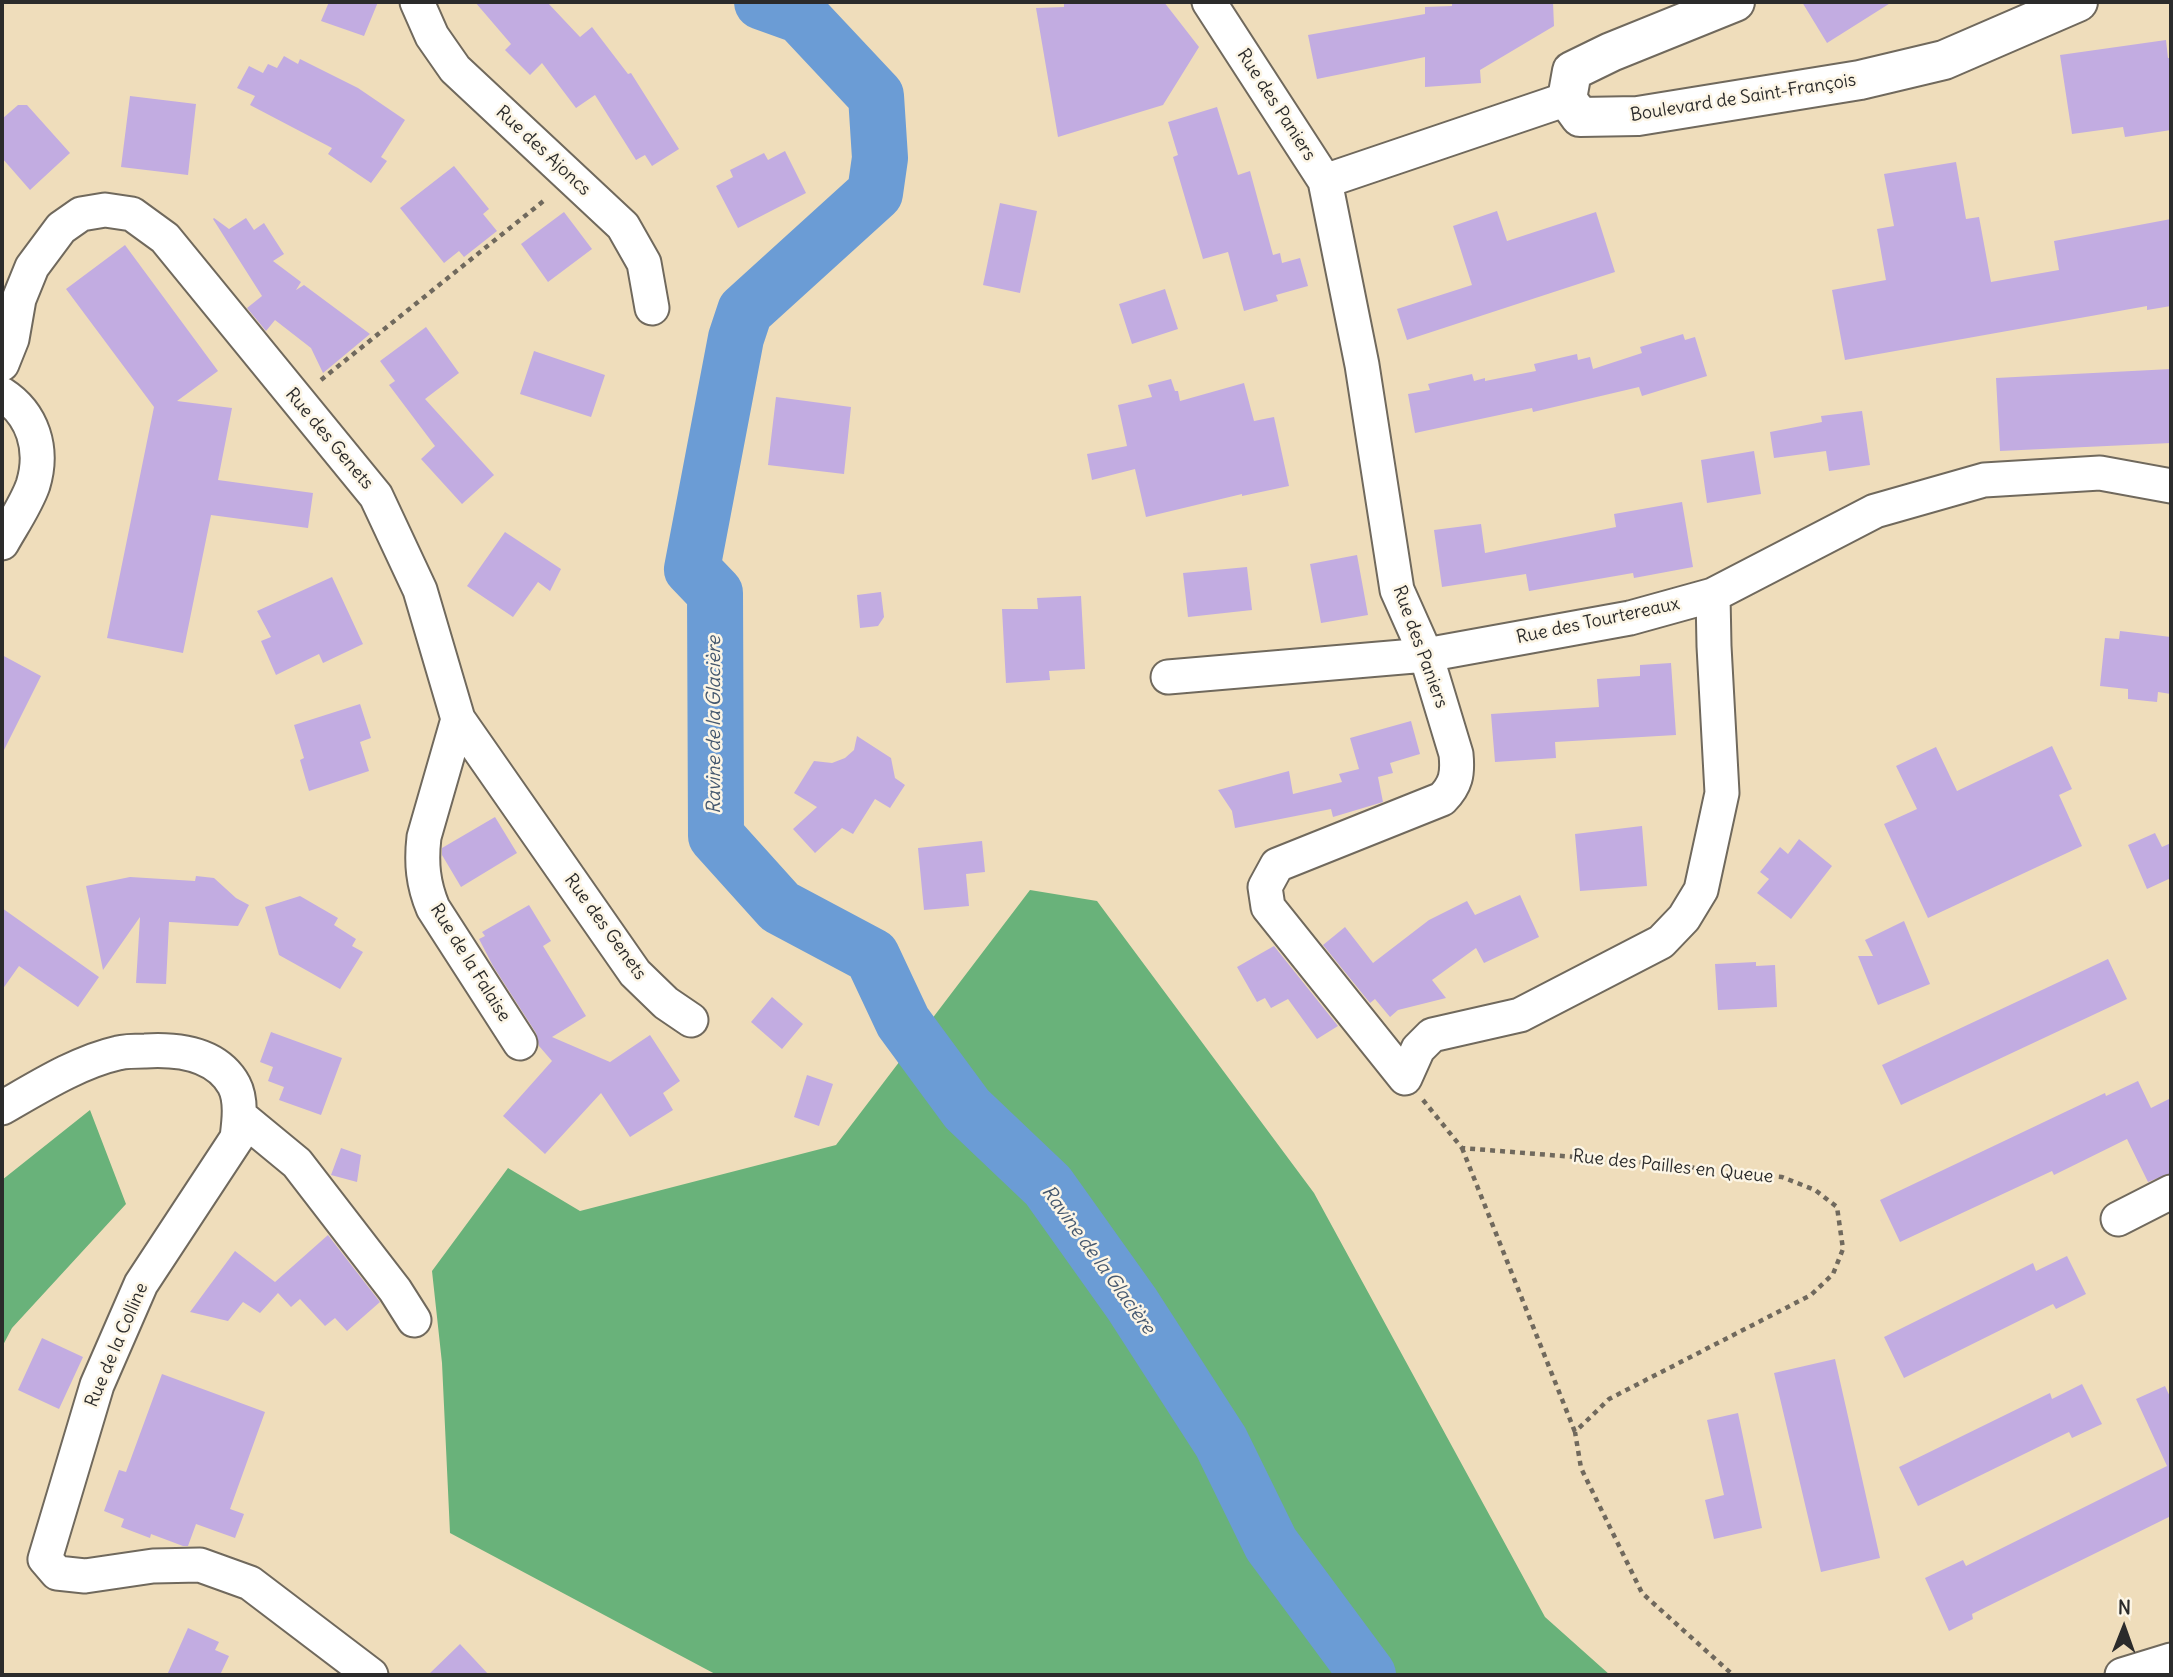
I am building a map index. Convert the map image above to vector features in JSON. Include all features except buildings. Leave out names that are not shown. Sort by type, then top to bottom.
[{"type":"main road","points":[[1567,99],[1572,71],[1611,52],[1735,2]]},
{"type":"main road","name":"Boulevard de Saint-François","points":[[1567,99],[1580,117],[1638,116],[1860,80],[1944,60],[2078,2]]},
{"type":"street","name":"Rue des Ajoncs","points":[[417,2],[432,36],[455,69],[623,226],[644,263],[652,308]]},
{"type":"street","name":"Rue des Paniers","points":[[1209,2],[1325,181],[1362,365],[1397,590],[1426,654],[1457,754],[1458,770],[1454,787],[1442,799],[1277,865],[1265,887],[1268,907],[1405,1078]]},
{"type":"street","points":[[1325,181],[1567,99]]},
{"type":"street","name":"Rue des Genets","points":[[2,364],[12,338],[19,299],[32,267],[61,228],[81,214],[105,210],[132,214],[165,237],[376,496],[420,590],[457,719],[635,973],[666,1003],[691,1020]]},
{"type":"street","points":[[2,394],[12,400],[29,420],[36,443],[37,462],[32,486],[2,543]]},
{"type":"street","name":"Rue des Tourtereaux","points":[[1168,677],[1426,654],[1630,618],[1713,595],[1875,511],[1984,480],[2101,473],[2171,486]]},
{"type":"street","points":[[1405,1078],[1418,1049],[1432,1035],[1520,1014],[1661,942],[1684,918],[1701,890],[1722,793],[1713,595]]},
{"type":"street","name":"Rue de la Falaise","points":[[457,719],[424,837],[422,857],[426,891],[433,908],[520,1043]]},
{"type":"street","name":"Rue de la Colline","points":[[2,1108],[60,1075],[118,1052],[168,1050],[195,1055],[221,1067],[236,1087],[240,1116],[237,1138],[141,1284],[97,1385],[45,1559],[57,1573],[85,1576],[152,1566],[200,1565],[250,1583],[371,1675]]},
{"type":"street","points":[[240,1116],[297,1163],[395,1290],[414,1320]]},
{"type":"street","points":[[2119,1219],[2171,1192]]},
{"type":"street","points":[[2122,1675],[2171,1660]]},
{"type":"path","points":[[296,400],[572,179]]},
{"type":"path","points":[[1405,1078],[1462,1148],[1575,1432],[1581,1468],[1642,1593],[1733,1675]]},
{"type":"path","name":"Rue des Pailles en Queue","points":[[1462,1148],[1782,1177],[1815,1190],[1837,1207],[1843,1249],[1833,1274],[1811,1296],[1609,1399],[1575,1432]]},
{"type":"green space","points":[[1030,890],[1097,901],[1314,1193],[1545,1617],[1610,1675],[717,1675],[450,1533],[442,1363],[432,1271],[508,1168],[580,1211],[836,1145]]},
{"type":"green space","points":[[90,1110],[126,1204],[12,1328],[2,1347],[2,1180]]},
{"type":"waterway","name":"Ravine de la Glacière","points":[[762,2],[801,16],[876,96],[880,158],[875,193],[745,311],[736,338],[692,569],[715,593],[716,836],[780,907],[872,956],[903,1022],[967,1109],[1048,1186],[1132,1304],[1221,1442],[1271,1544],[1368,1675]]}]
